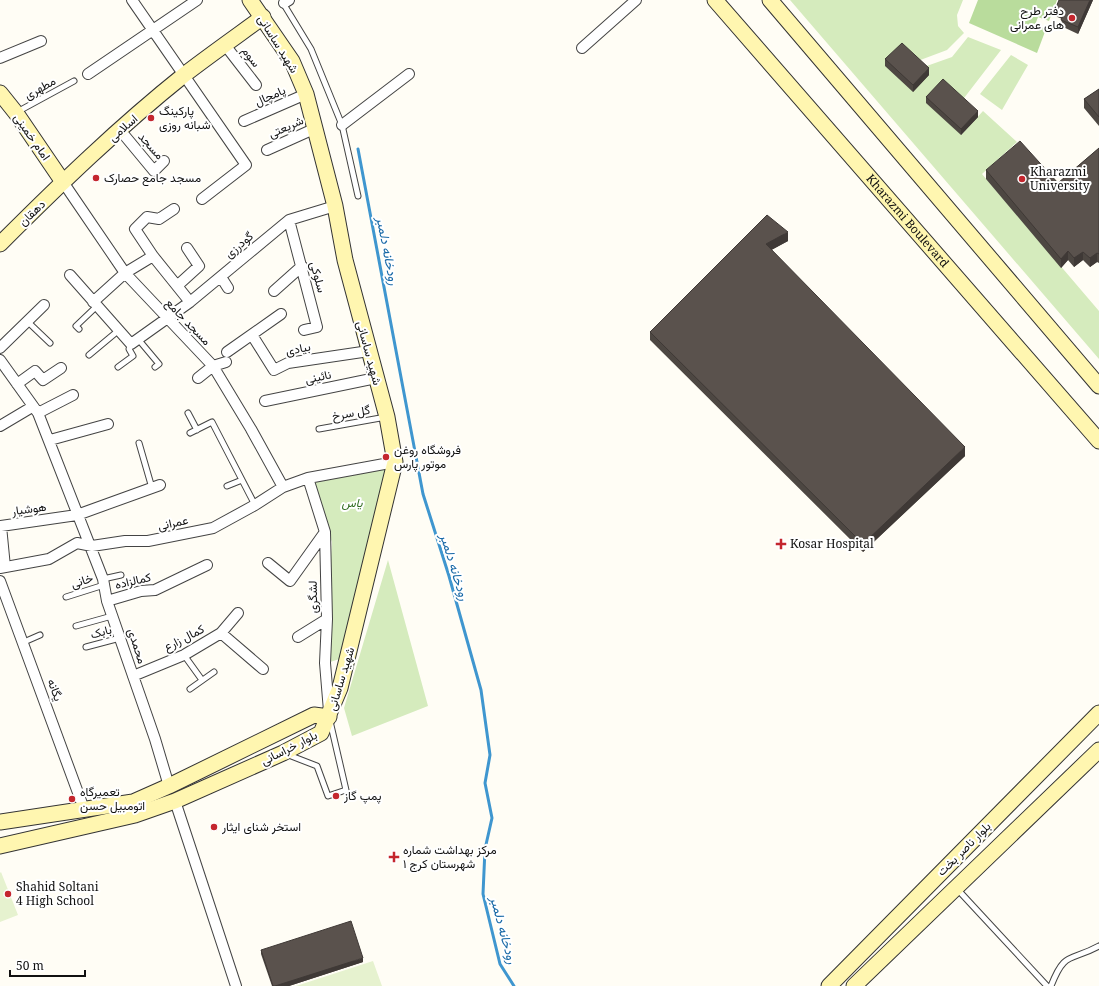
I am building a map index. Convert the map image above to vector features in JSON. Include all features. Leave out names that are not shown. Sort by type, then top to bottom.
[{"type":"street","points":[[132,0],[246,165],[202,199]]},
{"type":"street","points":[[88,74],[197,0]]},
{"type":"street","name":"شهید ساسانی","points":[[250,0],[292,61],[306,94],[335,206],[345,260],[387,417],[395,462],[349,656],[340,688],[329,717]]},
{"type":"street","points":[[582,48],[636,0]]},
{"type":"street","name":"Kharazmi Boulevard","points":[[715,0],[1099,441]]},
{"type":"street","points":[[770,0],[1099,386]]},
{"type":"street","name":"اسلامی","points":[[63,182],[120,130],[184,76],[263,17]]},
{"type":"street","points":[[0,58],[41,40]]},
{"type":"street","name":"سوم","points":[[225,44],[239,70],[252,85]]},
{"type":"street","points":[[342,124],[409,74]]},
{"type":"street","name":"پامچال","points":[[244,121],[306,94]]},
{"type":"street","name":"امام خمینی","points":[[0,95],[16,113],[63,182]]},
{"type":"street","name":"شریعتی","points":[[267,150],[316,128]]},
{"type":"street","name":"مسجد","points":[[120,130],[154,172],[164,162]]},
{"type":"street","name":"دهقان","points":[[0,244],[63,182]]},
{"type":"street","name":"مسجد جامع","points":[[63,182],[125,273],[213,366],[252,429],[283,487]]},
{"type":"street","name":"گودرزی","points":[[135,342],[190,302],[289,220],[335,206]]},
{"type":"street","points":[[174,210],[159,219],[147,217],[135,229],[153,256],[190,302]]},
{"type":"street","name":"سلوکی","points":[[289,220],[317,326],[304,330]]},
{"type":"street","points":[[177,286],[199,266],[187,248]]},
{"type":"street","points":[[95,304],[125,273],[153,256]]},
{"type":"street","points":[[274,291],[302,266]]},
{"type":"street","points":[[70,275],[119,330],[135,342]]},
{"type":"street","points":[[221,277],[228,288]]},
{"type":"street","points":[[0,348],[44,305]]},
{"type":"street","points":[[198,378],[281,314]]},
{"type":"street","name":"بیادی","points":[[252,335],[274,370],[288,363],[369,351]]},
{"type":"street","name":"محمدی","points":[[0,360],[35,410],[50,440],[77,515],[92,546],[104,582],[107,601],[155,739],[169,786]]},
{"type":"street","points":[[17,384],[35,371],[43,380],[61,368]]},
{"type":"street","name":"نائینی","points":[[265,401],[376,378]]},
{"type":"street","points":[[0,426],[35,410],[74,395]]},
{"type":"street","points":[[50,440],[108,424]]},
{"type":"street","name":"عمرانی","points":[[92,546],[125,541],[148,541],[213,528],[255,505],[283,487],[308,478],[395,462]]},
{"type":"street","name":"لشگری","points":[[308,478],[325,532],[325,663],[329,717]]},
{"type":"street","points":[[77,515],[156,486]]},
{"type":"street","name":"هوشیار","points":[[3,568],[1,526],[77,515]]},
{"type":"street","points":[[268,563],[290,581],[325,532]]},
{"type":"street","points":[[3,568],[49,559],[76,543],[92,546]]},
{"type":"street","name":"کمالزاده","points":[[107,601],[141,591],[155,590],[208,565]]},
{"type":"street","name":"یگانه","points":[[0,580],[84,809]]},
{"type":"street","name":"کمال زارع","points":[[133,676],[184,655],[222,633],[238,613]]},
{"type":"street","points":[[298,637],[326,620]]},
{"type":"street","points":[[222,633],[263,669]]},
{"type":"street","name":"بلوار ناصر بخت","points":[[829,986],[1099,713]]},
{"type":"street","name":"بلوار خراسانی","points":[[0,822],[133,802],[314,715],[329,717],[321,733],[283,753],[175,801],[115,820],[0,846]]},
{"type":"street","name":"بلوار ناصر بخت","points":[[854,986],[1099,750]]},
{"type":"street","points":[[169,786],[236,986]]},
{"type":"lane","name":"شهید ساسانی","points":[[285,1],[311,49],[342,124],[358,196]]},
{"type":"lane","name":"مطهری","points":[[16,113],[74,81]]},
{"type":"lane","points":[[79,329],[76,326],[95,304]]},
{"type":"lane","points":[[28,322],[50,343]]},
{"type":"lane","points":[[89,355],[119,330]]},
{"type":"lane","points":[[118,367],[133,356],[129,350],[135,342],[159,364],[155,367]]},
{"type":"lane","points":[[188,413],[197,430]]},
{"type":"lane","name":"گل سرخ","points":[[319,429],[387,417]]},
{"type":"lane","points":[[190,433],[212,422],[255,505]]},
{"type":"lane","points":[[139,443],[156,486]]},
{"type":"lane","points":[[227,486],[242,480]]},
{"type":"lane","name":"خانی","points":[[66,597],[121,575]]},
{"type":"lane","points":[[76,626],[112,616]]},
{"type":"lane","points":[[24,642],[40,635]]},
{"type":"lane","name":"بابک","points":[[86,647],[121,638]]},
{"type":"lane","points":[[184,655],[202,680]]},
{"type":"lane","points":[[190,689],[214,672]]},
{"type":"lane","points":[[283,753],[317,766],[328,796],[346,790],[329,717]]},
{"type":"lane","points":[[959,891],[1047,986]]},
{"type":"lane","points":[[1051,986],[1059,967],[1071,956],[1090,951],[1099,946]]},
{"type":"green space","points":[[790,0],[963,0],[957,15],[958,26],[964,33],[947,50],[915,62],[921,68],[952,57],[968,37],[1001,50],[961,102],[961,135],[983,111],[1017,142],[982,174],[1099,311],[1099,359]]},
{"type":"green space","points":[[978,0],[1057,0],[1049,21],[1038,17],[1035,25],[1046,29],[1037,53],[969,23]]},
{"type":"green space","points":[[1011,55],[1028,65],[1002,110],[980,94]]},
{"type":"green space","name":"یاس","points":[[395,462],[349,656],[325,663],[332,542],[308,478]]},
{"type":"green space","points":[[388,560],[428,706],[352,736],[344,708]]},
{"type":"green space","points":[[1,872],[18,915],[0,922],[0,873]]},
{"type":"green space","points":[[373,961],[382,986],[296,986]]},
{"type":"building","name":"دفتر طرح های عمرانی","points":[[1059,0],[1090,0],[1078,27],[1061,20],[1064,13],[1055,10]]},
{"type":"building","points":[[902,43],[929,68],[913,85],[885,59]]},
{"type":"building","points":[[943,79],[978,111],[961,129],[926,97]]},
{"type":"building","points":[[1099,89],[1099,117],[1084,99]]},
{"type":"building","points":[[1020,141],[1058,183],[1099,148],[1099,254],[1097,253],[1090,258],[1083,252],[1074,258],[1068,251],[1061,259],[986,170]]},
{"type":"building","points":[[767,215],[788,232],[766,244],[965,447],[863,544],[650,332]]},
{"type":"building","points":[[351,921],[363,958],[273,986],[261,950]]},
{"type":"waterway","name":"رودخانه دلمبر","points":[[358,149],[423,494],[449,576],[481,690],[490,755],[485,783],[492,818],[485,849],[483,894],[500,964],[514,986]]},
{"type":"place","name":"دفتر طرح های عمرانی","points":[[1072,18]]},
{"type":"place","name":"پارکینگ شبانه روزی","points":[[151,118]]},
{"type":"place","name":"مسجد جامع حصارک","points":[[96,178]]},
{"type":"place","name":"Kharazmi University","points":[[1022,179]]},
{"type":"place","name":"فروشگاه روغن موتور پارس","points":[[386,457]]},
{"type":"place","name":"Kosar Hospital","points":[[781,544]]},
{"type":"place","name":"پمپ گاز","points":[[336,796]]},
{"type":"place","name":"تعمیرگاه اتومبیل حسن","points":[[72,799]]},
{"type":"place","name":"استخر شنای ایثار","points":[[214,827]]},
{"type":"place","name":"مرکز بهداشت شماره ۱ شهرستان کرج","points":[[394,857]]},
{"type":"place","name":"Shahid Soltani 4 High School","points":[[8,894]]}]
